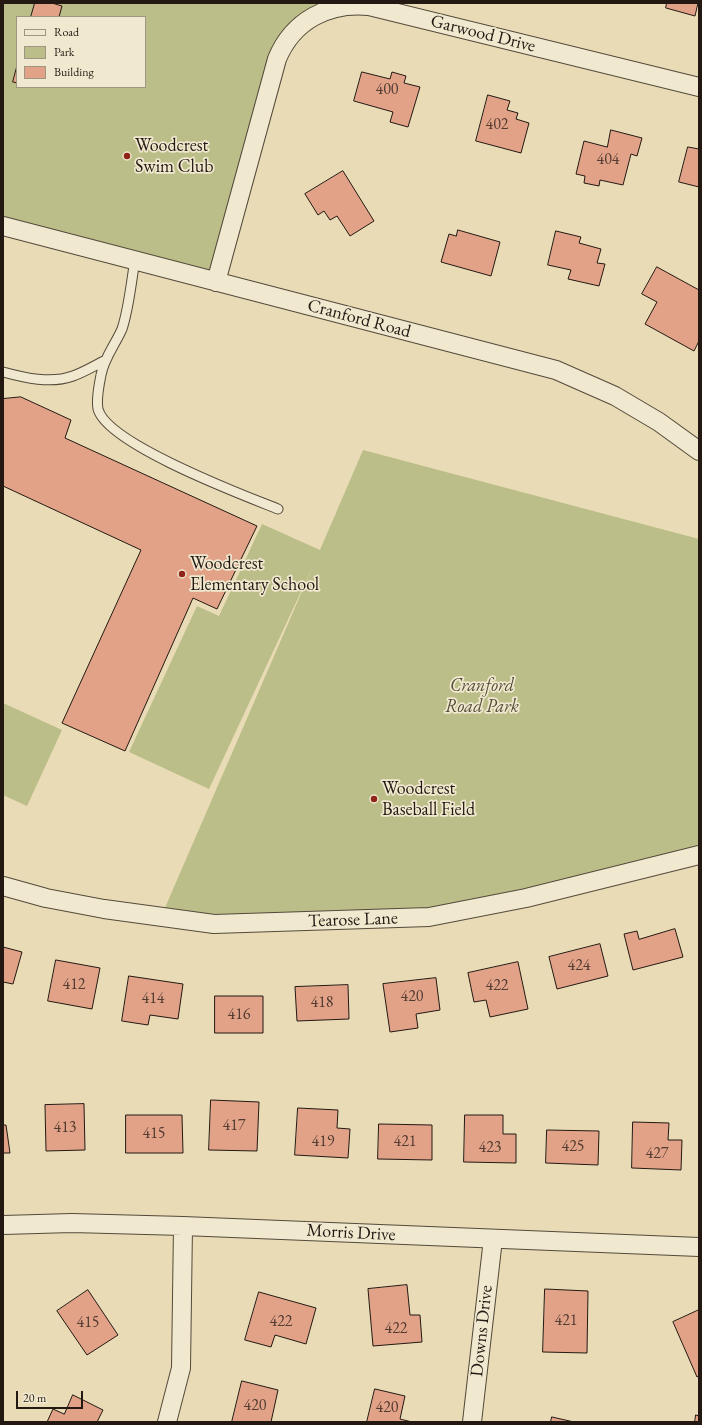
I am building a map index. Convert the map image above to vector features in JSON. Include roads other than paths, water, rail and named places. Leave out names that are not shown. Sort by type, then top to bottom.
[{"type":"street","name":"Garwood Drive","points":[[216,282],[277,59],[283,46],[296,29],[320,12],[341,6],[370,6],[699,87]]},
{"type":"street","name":"Cranford Road","points":[[3,226],[556,370],[615,396],[659,422],[699,451]]},
{"type":"street","name":"Tearose Lane","points":[[3,886],[46,898],[104,909],[214,924],[429,917],[526,898],[699,855]]},
{"type":"street","name":"Morris Drive","points":[[3,1225],[72,1223],[183,1226],[699,1247]]},
{"type":"street","points":[[167,1422],[181,1368],[183,1226]]},
{"type":"street","name":"Downs Drive","points":[[472,1422],[493,1239]]},
{"type":"lane","points":[[135,260],[122,328],[112,349],[104,361],[98,409],[106,422],[119,434],[160,458],[278,509]]},
{"type":"lane","points":[[3,372],[22,377],[48,380],[72,377],[104,361]]},
{"type":"place","name":"Woodcrest Swim Club","points":[[127,156]]},
{"type":"place","name":"Woodcrest Elementary School","points":[[182,574]]},
{"type":"place","name":"Woodcrest Baseball Field","points":[[374,799]]},
{"type":"park label","name":"Cranford Road Park","points":[[482,696]]}]
